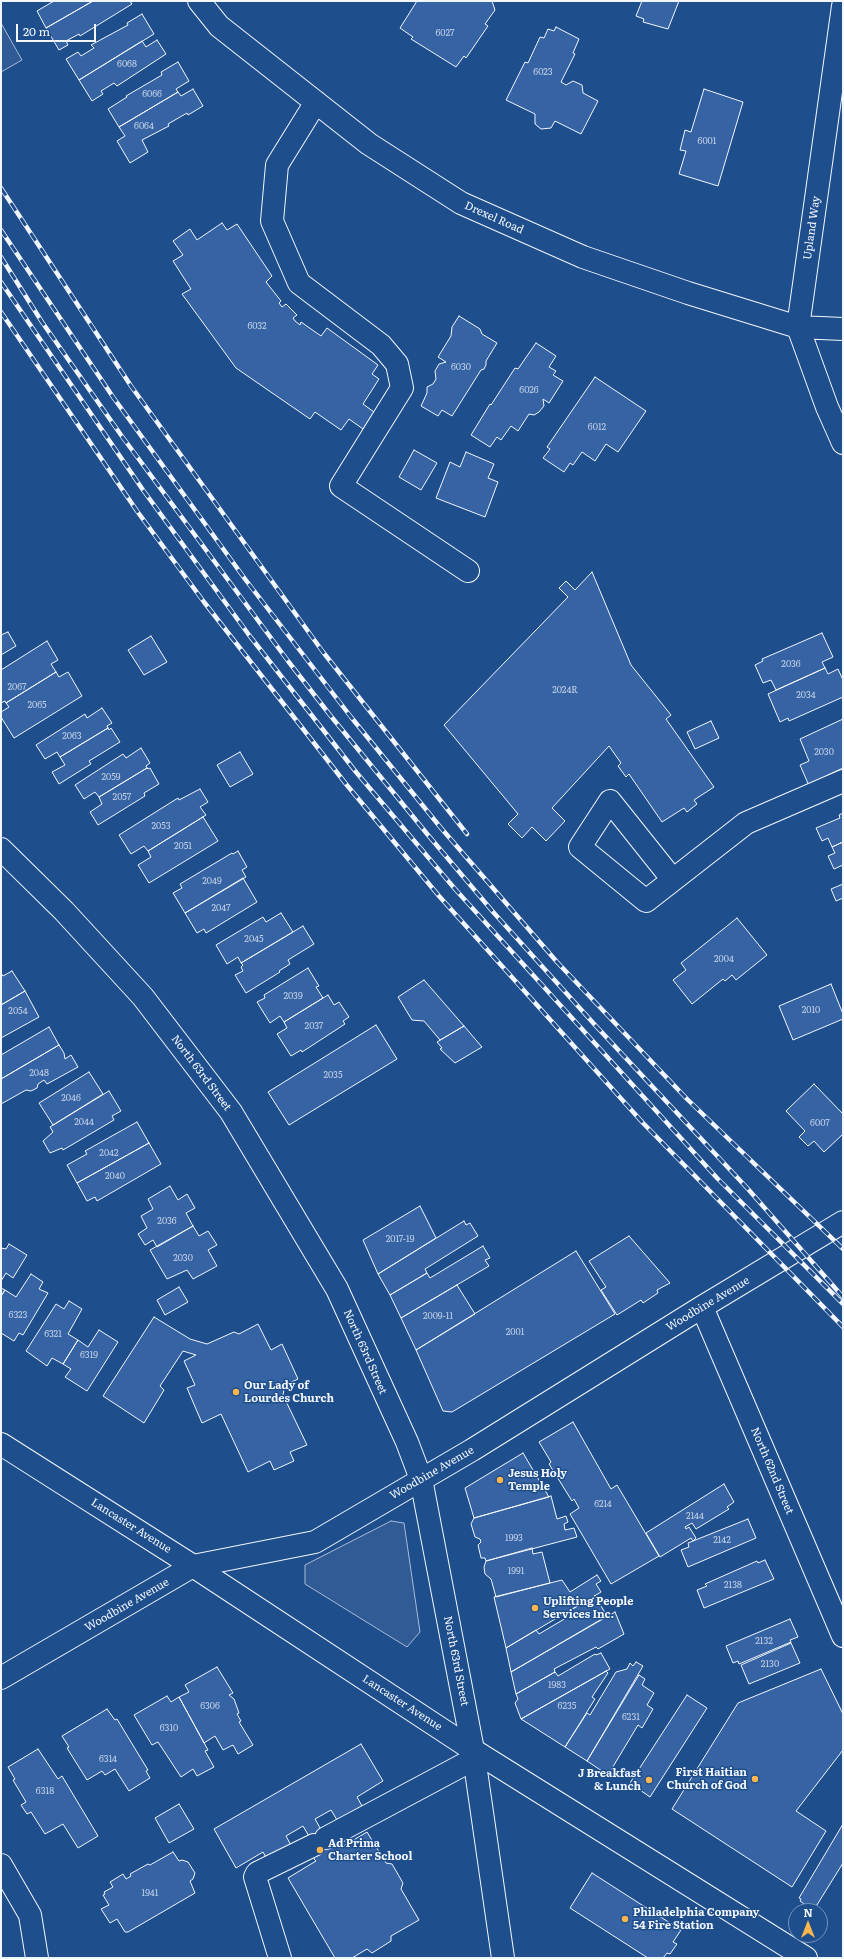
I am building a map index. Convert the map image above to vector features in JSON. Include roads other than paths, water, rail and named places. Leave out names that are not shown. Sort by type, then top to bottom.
[{"type":"main road","name":"Drexel Road","points":[[199,1],[219,26],[369,144],[461,203],[583,257],[688,293],[798,327],[843,329]]},
{"type":"main road","name":"Upland Way","points":[[843,6],[798,327],[827,407],[843,443]]},
{"type":"main road","points":[[316,102],[277,165],[272,221],[299,284],[381,345],[397,364],[402,388],[341,486],[468,571]]},
{"type":"main road","points":[[673,880],[746,823],[843,781]]},
{"type":"main road","name":"North 63rd Street","points":[[1,849],[64,911],[143,997],[231,1112],[337,1289],[404,1435],[421,1479],[473,1754],[503,1958]]},
{"type":"main road","name":"Woodbine Avenue","points":[[1,1678],[193,1566],[315,1542],[472,1450],[702,1307],[843,1222]]},
{"type":"main road","name":"North 62nd Street","points":[[702,1307],[843,1636]]},
{"type":"main road","name":"Lancaster Avenue","points":[[1,1444],[193,1566],[473,1754],[806,1958]]},
{"type":"main road","points":[[280,1958],[255,1877],[257,1873],[320,1841],[473,1754]]},
{"type":"main road","points":[[1,1864],[30,1915],[37,1958]]},
{"type":"railway","points":[[1,188],[131,386],[323,652],[467,834]]},
{"type":"railway","points":[[1,230],[113,397],[245,579],[351,717],[441,828],[557,962],[687,1099],[843,1249]]},
{"type":"railway","points":[[1,257],[42,322],[121,435],[288,661],[330,715],[494,913],[595,1025],[748,1189],[843,1297]]},
{"type":"railway","points":[[1,282],[143,490],[249,635],[356,772],[455,889],[717,1178],[843,1304]]},
{"type":"railway","points":[[1,312],[137,511],[204,602],[346,784],[439,896],[643,1123],[843,1327]]},
{"type":"place","name":"Our Lady of Lourdes Church","points":[[236,1392]]},
{"type":"place","name":"Jesus Holy Temple","points":[[500,1480]]},
{"type":"place","name":"Uplifting People Services Inc.","points":[[535,1608]]},
{"type":"place","name":"First Haitian Church of God","points":[[755,1779]]},
{"type":"place","name":"J Breakfast & Lunch","points":[[649,1780]]},
{"type":"place","name":"Ad Prima Charter School","points":[[320,1850]]},
{"type":"place","name":"Philadelphia Company 54 Fire Station","points":[[625,1919]]}]
